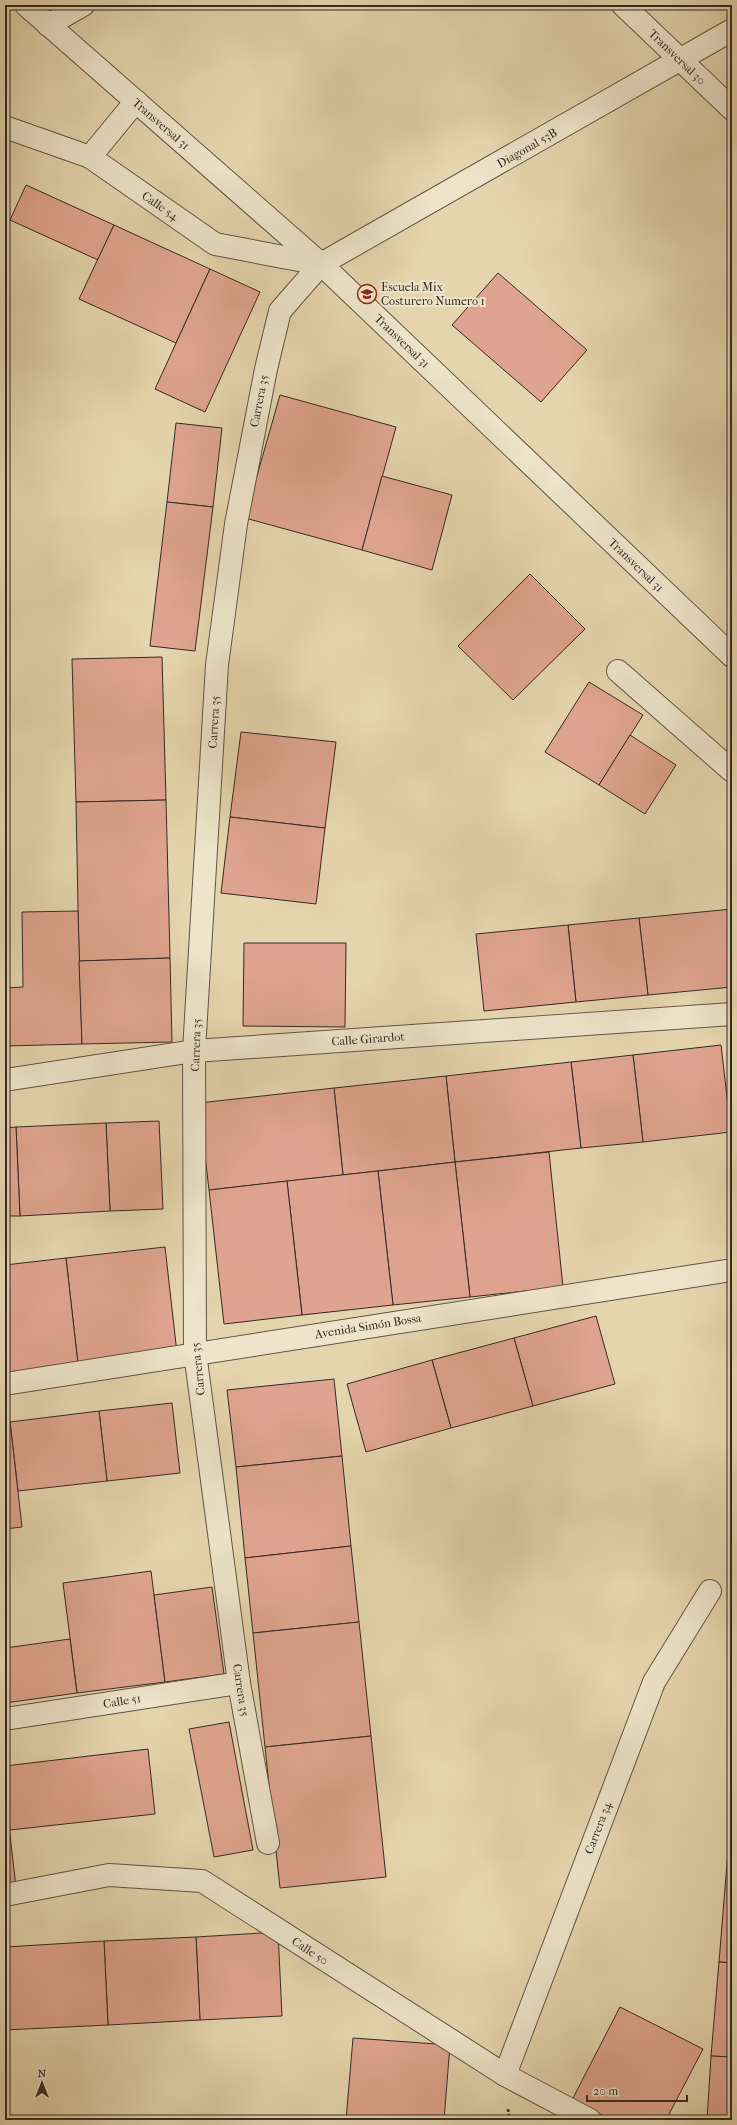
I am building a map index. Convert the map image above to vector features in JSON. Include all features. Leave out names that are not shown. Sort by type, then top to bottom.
[{"type":"street","name":"Transversal 31","points":[[26,5],[321,264],[732,656]]},
{"type":"street","points":[[48,25],[83,5]]},
{"type":"street","name":"Transversal 30","points":[[623,5],[732,109]]},
{"type":"street","name":"Diagonal 53B","points":[[321,264],[732,30]]},
{"type":"street","points":[[90,157],[136,101]]},
{"type":"street","name":"Calle 54","points":[[5,127],[90,157],[215,244],[321,264]]},
{"type":"street","name":"Carrera 35","points":[[268,1843],[239,1683],[195,1353],[194,1051],[218,665],[236,524],[266,369],[280,312],[321,264]]},
{"type":"street","points":[[618,671],[732,771]]},
{"type":"street","name":"Calle Girardot","points":[[5,1080],[194,1051],[732,1014]]},
{"type":"street","name":"Avenida Simón Bossa","points":[[5,1384],[732,1270]]},
{"type":"street","name":"Carrera 34","points":[[505,2075],[654,1682],[710,1591]]},
{"type":"street","name":"Calle 51","points":[[5,1719],[239,1683]]},
{"type":"street","name":"Calle 50","points":[[5,1894],[109,1875],[202,1881],[505,2075],[590,2120]]},
{"type":"building","points":[[26,185],[114,225],[98,260],[10,220]]},
{"type":"building","points":[[114,225],[210,269],[176,343],[79,299]]},
{"type":"building","points":[[210,269],[260,292],[205,412],[155,389]]},
{"type":"building","points":[[498,273],[587,350],[541,402],[452,325]]},
{"type":"building","points":[[280,395],[396,427],[362,550],[245,518]]},
{"type":"building","points":[[176,423],[222,428],[213,507],[167,502]]},
{"type":"building","points":[[382,476],[452,495],[432,570],[362,550]]},
{"type":"building","points":[[167,502],[213,507],[195,651],[150,646]]},
{"type":"building","points":[[530,574],[585,629],[513,700],[458,646]]},
{"type":"building","points":[[162,657],[166,800],[76,802],[72,659]]},
{"type":"building","points":[[589,682],[643,715],[599,785],[545,752]]},
{"type":"building","points":[[241,732],[336,742],[325,828],[230,817]]},
{"type":"building","points":[[630,735],[676,765],[645,814],[599,785]]},
{"type":"building","points":[[166,800],[170,958],[79,961],[76,802]]},
{"type":"building","points":[[230,817],[325,828],[316,904],[221,893]]},
{"type":"building","points":[[732,909],[732,987],[648,995],[639,918]]},
{"type":"building","points":[[78,911],[82,1044],[5,1046],[5,988],[23,987],[22,912]]},
{"type":"building","points":[[639,918],[648,995],[576,1002],[568,925]]},
{"type":"building","points":[[568,925],[576,1002],[484,1011],[476,934]]},
{"type":"building","points":[[244,943],[346,943],[345,1027],[243,1026]]},
{"type":"building","points":[[170,958],[172,1042],[82,1044],[79,961]]},
{"type":"building","points":[[721,1045],[731,1132],[643,1142],[633,1055]]},
{"type":"building","points":[[633,1055],[643,1142],[581,1148],[571,1062]]},
{"type":"building","points":[[571,1062],[581,1148],[455,1162],[446,1076]]},
{"type":"building","points":[[446,1076],[455,1162],[343,1175],[334,1088]]},
{"type":"building","points":[[334,1088],[343,1175],[209,1190],[199,1103]]},
{"type":"building","points":[[159,1121],[163,1209],[110,1211],[106,1123]]},
{"type":"building","points":[[106,1123],[110,1211],[20,1216],[16,1127]]},
{"type":"building","points":[[16,1127],[20,1216],[5,1216],[5,1128]]},
{"type":"building","points":[[549,1152],[563,1287],[470,1297],[455,1162]]},
{"type":"building","points":[[455,1162],[470,1297],[393,1305],[378,1171]]},
{"type":"building","points":[[378,1171],[393,1305],[302,1315],[287,1181]]},
{"type":"building","points":[[287,1181],[302,1315],[224,1324],[209,1190]]},
{"type":"building","points":[[165,1247],[177,1353],[78,1364],[66,1258]]},
{"type":"building","points":[[66,1258],[78,1364],[5,1373],[5,1265]]},
{"type":"building","points":[[596,1316],[615,1384],[533,1406],[514,1338]]},
{"type":"building","points":[[514,1338],[533,1406],[451,1428],[432,1360]]},
{"type":"building","points":[[432,1360],[451,1428],[366,1452],[347,1384]]},
{"type":"building","points":[[334,1379],[342,1456],[236,1467],[227,1390]]},
{"type":"building","points":[[172,1403],[180,1473],[107,1481],[99,1411]]},
{"type":"building","points":[[99,1411],[107,1481],[18,1491],[10,1422]]},
{"type":"building","points":[[5,1422],[10,1422],[22,1527],[5,1529]]},
{"type":"building","points":[[342,1456],[351,1546],[245,1558],[236,1467]]},
{"type":"building","points":[[351,1546],[359,1622],[253,1633],[245,1558]]},
{"type":"building","points":[[151,1571],[165,1682],[77,1693],[63,1583]]},
{"type":"building","points":[[212,1587],[224,1674],[165,1682],[154,1595]]},
{"type":"building","points":[[359,1622],[371,1736],[265,1747],[253,1633]]},
{"type":"building","points":[[70,1639],[77,1693],[5,1703],[5,1648]]},
{"type":"building","points":[[229,1722],[253,1850],[214,1857],[189,1729]]},
{"type":"building","points":[[371,1736],[386,1877],[280,1888],[265,1747]]},
{"type":"building","points":[[148,1749],[155,1814],[10,1830],[5,1792],[5,1766]]},
{"type":"building","points":[[5,1792],[16,1887],[5,1889]]},
{"type":"building","points":[[732,1793],[732,1828],[730,1827]]},
{"type":"building","points":[[730,1827],[732,1828],[732,1963],[719,1962]]},
{"type":"building","points":[[278,1932],[282,2016],[200,2020],[196,1937]]},
{"type":"building","points":[[196,1937],[200,2020],[108,2025],[104,1941]]},
{"type":"building","points":[[104,1941],[108,2025],[5,2030],[5,1947]]},
{"type":"building","points":[[719,1962],[732,1963],[732,2057],[711,2056]]},
{"type":"building","points":[[620,2007],[703,2049],[666,2120],[612,2120],[572,2100]]},
{"type":"building","points":[[353,2038],[450,2045],[444,2120],[346,2120]]},
{"type":"building","points":[[711,2056],[732,2057],[732,2120],[707,2120]]},
{"type":"place","name":"Escuela Mix Costurero Numero 1","points":[[367,294]]}]
